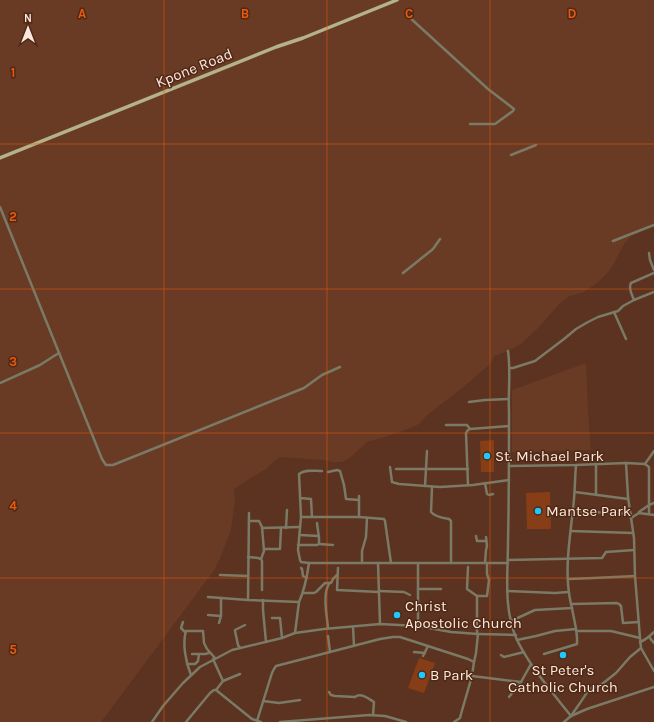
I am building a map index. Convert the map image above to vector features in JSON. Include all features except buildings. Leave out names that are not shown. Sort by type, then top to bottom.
[{"type":"main road","name":"Kpone Road","points":[[0,158],[397,0]]},
{"type":"street","points":[[385,0],[388,4]]},
{"type":"street","points":[[408,16],[488,89],[514,109],[495,124],[470,124]]},
{"type":"street","points":[[511,155],[536,144]]},
{"type":"street","points":[[0,207],[102,459],[106,465],[111,466],[304,388],[322,375],[340,367]]},
{"type":"street","points":[[613,241],[654,225]]},
{"type":"street","points":[[403,273],[433,248],[440,239]]},
{"type":"street","points":[[649,253],[654,278]]},
{"type":"street","points":[[634,300],[630,288],[631,283],[653,272]]},
{"type":"street","points":[[510,368],[535,361],[576,329],[596,318],[618,311],[634,300],[654,292]]},
{"type":"street","points":[[614,312],[626,339]]},
{"type":"street","points":[[508,351],[510,368],[508,399],[509,480],[507,591],[511,621],[517,640],[530,664],[571,716]]},
{"type":"street","points":[[0,383],[32,370],[59,353]]},
{"type":"street","points":[[469,402],[508,399]]},
{"type":"street","points":[[446,425],[467,425],[470,429]]},
{"type":"street","points":[[468,485],[466,433],[468,430],[509,426]]},
{"type":"street","points":[[425,486],[427,451]]},
{"type":"street","points":[[645,464],[654,451]]},
{"type":"street","points":[[508,466],[626,463],[645,464],[649,467],[649,514]]},
{"type":"street","points":[[626,463],[628,499],[633,533],[641,648],[654,671]]},
{"type":"street","points":[[596,464],[596,495]]},
{"type":"street","points":[[544,654],[577,644],[576,630],[568,592],[568,558],[575,492],[576,465]]},
{"type":"street","points":[[390,467],[392,482],[399,484],[432,487],[468,485],[509,480]]},
{"type":"street","points":[[396,469],[468,469]]},
{"type":"street","points":[[322,471],[306,471],[300,472],[299,474],[301,517],[298,545],[300,560],[303,562],[418,564],[486,563],[568,558],[602,558],[606,552],[634,550]]},
{"type":"street","points":[[328,472],[340,471],[346,499],[359,500]]},
{"type":"street","points":[[485,483],[487,494],[493,494]]},
{"type":"street","points":[[432,487],[431,512],[441,518],[450,520],[451,563]]},
{"type":"street","points":[[575,492],[628,499]]},
{"type":"street","points":[[359,496],[359,517]]},
{"type":"street","points":[[300,498],[312,500],[312,517]]},
{"type":"street","points":[[631,518],[654,503]]},
{"type":"street","points":[[286,528],[288,519],[287,510]]},
{"type":"street","points":[[573,511],[631,514]]},
{"type":"street","points":[[248,600],[249,513]]},
{"type":"street","points":[[639,513],[654,515]]},
{"type":"street","points":[[301,517],[359,517],[381,518],[386,520],[391,563]]},
{"type":"street","points":[[362,563],[362,551],[366,541],[366,518]]},
{"type":"street","points":[[249,521],[259,521],[262,528],[264,548],[261,559],[262,590]]},
{"type":"street","points":[[317,523],[319,544]]},
{"type":"street","points":[[262,528],[300,527]]},
{"type":"street","points":[[264,548],[280,549],[281,528]]},
{"type":"street","points":[[571,531],[633,533]]},
{"type":"street","points":[[299,535],[319,536]]},
{"type":"street","points":[[476,536],[477,541],[486,542]]},
{"type":"street","points":[[468,567],[467,590],[477,596],[487,596],[489,580],[486,563],[486,536]]},
{"type":"street","points":[[298,545],[333,545]]},
{"type":"street","points":[[248,557],[261,559]]},
{"type":"street","points":[[295,633],[299,602],[307,578],[309,563]]},
{"type":"street","points":[[378,563],[380,624]]},
{"type":"street","points":[[418,564],[418,626]]},
{"type":"street","points":[[301,568],[303,576],[307,578]]},
{"type":"street","points":[[338,568],[338,590],[404,592],[410,595]]},
{"type":"street","points":[[220,575],[248,576]]},
{"type":"street","points":[[328,628],[326,594],[329,584],[338,575]]},
{"type":"street","points":[[568,579],[635,576]]},
{"type":"street","points":[[303,593],[314,593],[320,589],[323,584],[329,584]]},
{"type":"street","points":[[418,589],[441,589]]},
{"type":"street","points":[[507,591],[555,593],[568,592]]},
{"type":"street","points":[[454,722],[460,718],[472,676],[478,634],[477,596]]},
{"type":"street","points":[[208,597],[299,602]]},
{"type":"street","points":[[219,623],[221,616],[221,598]]},
{"type":"street","points":[[263,600],[266,642]]},
{"type":"street","points":[[571,604],[619,604],[621,606],[623,623],[639,622]]},
{"type":"street","points":[[511,621],[534,610],[572,608]]},
{"type":"street","points":[[208,615],[221,616]]},
{"type":"street","points":[[272,618],[280,618],[282,638]]},
{"type":"street","points":[[183,622],[182,628],[185,632],[187,664],[191,675]]},
{"type":"street","points":[[240,648],[235,631],[245,624]]},
{"type":"street","points":[[152,722],[163,706],[183,683],[200,667],[232,650],[282,638],[295,633],[328,628],[380,624],[418,626],[451,632],[516,635]]},
{"type":"street","points":[[353,627],[354,646]]},
{"type":"street","points":[[517,640],[555,631],[576,630],[611,631],[644,641],[654,632]]},
{"type":"street","points":[[185,632],[203,631],[204,643],[214,659],[223,681]]},
{"type":"street","points":[[328,636],[330,652]]},
{"type":"street","points":[[257,721],[272,672],[276,666],[397,636],[474,662]]},
{"type":"street","points":[[649,637],[654,643]]},
{"type":"street","points":[[414,652],[424,655],[428,646]]},
{"type":"street","points":[[571,716],[589,689],[602,684],[616,673],[630,656],[641,648]]},
{"type":"street","points":[[501,655],[504,657],[524,652]]},
{"type":"street","points":[[192,654],[210,653]]},
{"type":"street","points":[[187,664],[195,664],[198,661],[199,654]]},
{"type":"street","points":[[509,697],[521,682],[530,664]]},
{"type":"street","points":[[186,722],[210,693],[216,690],[223,681],[240,674]]},
{"type":"street","points":[[472,676],[521,682]]},
{"type":"street","points":[[564,722],[571,716],[587,709],[654,687]]},
{"type":"street","points":[[216,690],[252,719],[261,722]]},
{"type":"street","points":[[329,692],[331,695],[335,696],[355,697],[360,694],[374,702],[373,715]]},
{"type":"street","points":[[263,701],[279,703],[300,700]]},
{"type":"street","points":[[280,722],[373,715],[385,716],[406,722]]},
{"type":"street","points":[[189,719],[192,722]]},
{"type":"shaded area","points":[[0,0],[654,0],[654,227],[631,236],[624,244],[611,269],[598,282],[584,292],[570,296],[560,303],[538,328],[521,344],[494,356],[491,363],[466,385],[426,416],[419,424],[367,442],[351,457],[342,462],[279,457],[266,469],[234,489],[235,500],[231,530],[215,569],[101,722],[0,722]]},
{"type":"shaded area","points":[[586,363],[591,450],[512,452],[512,390]]},
{"type":"shaded area","name":"St. Michael Park","points":[[494,440],[494,472],[481,472],[480,441]]},
{"type":"shaded area","name":"Mantse Park","points":[[550,492],[551,529],[527,529],[526,493]]},
{"type":"shaded area","name":"B Park","points":[[419,658],[435,663],[424,693],[408,688]]},
{"type":"place","name":"St. Michael Park","points":[[487,456]]},
{"type":"place","name":"Mantse Park","points":[[538,511]]},
{"type":"place","name":"Christ Apostolic Church","points":[[397,615]]},
{"type":"place","name":"St Peter's Catholic Church","points":[[563,655]]},
{"type":"place","name":"B Park","points":[[422,675]]}]
